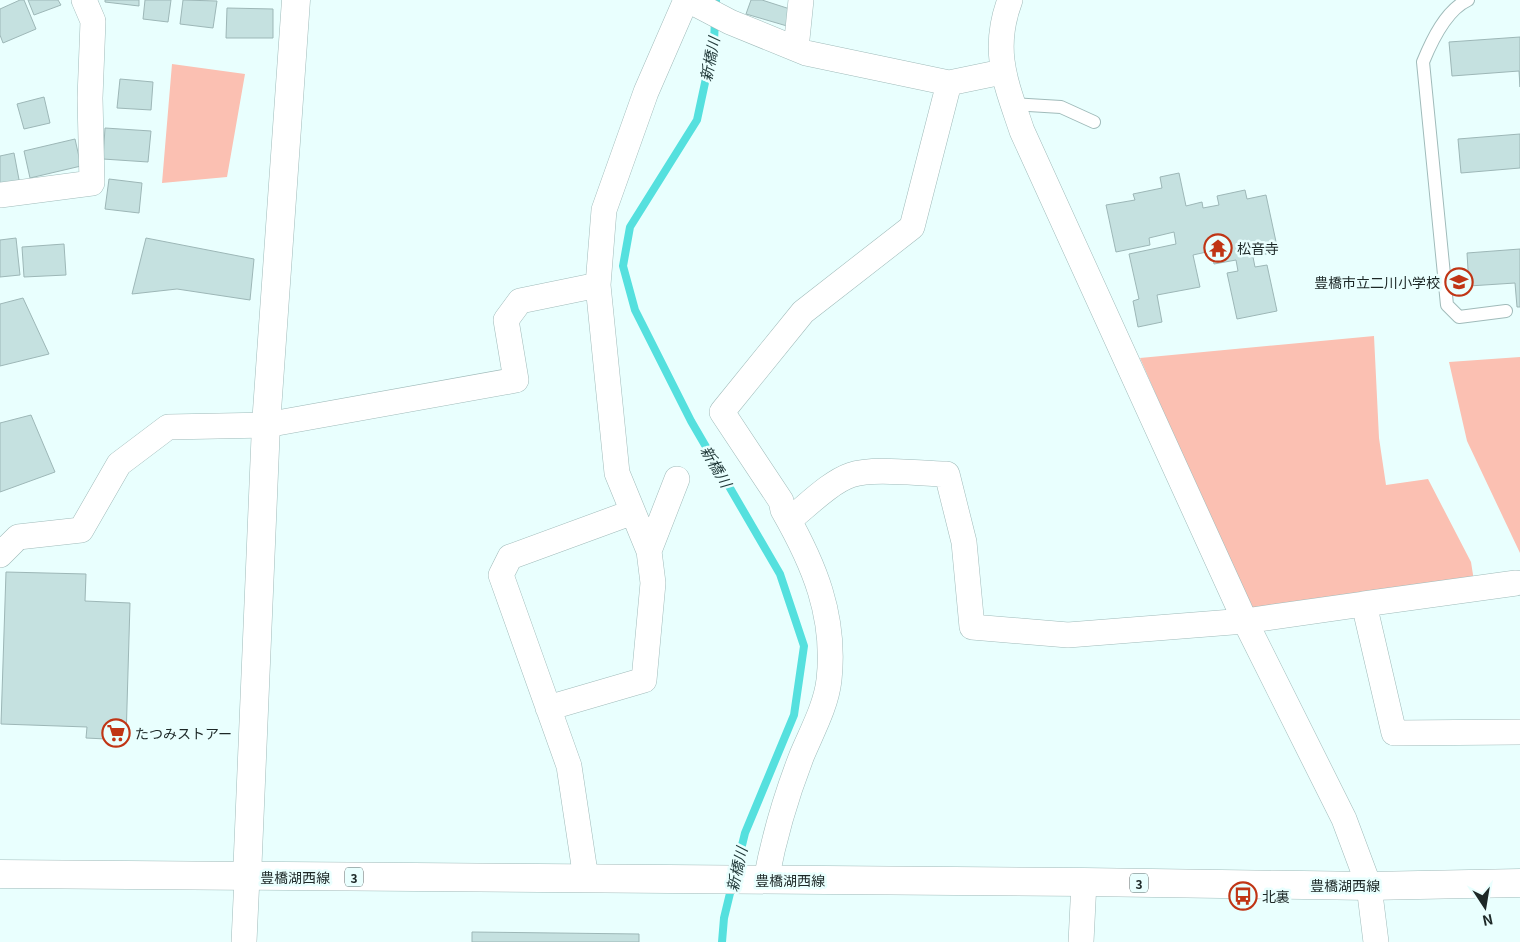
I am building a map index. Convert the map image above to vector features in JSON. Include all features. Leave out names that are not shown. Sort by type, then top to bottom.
[{"type":"main road","points":[[247,877],[266,425],[296,0]]},
{"type":"main road","name":"豊橋湖西線","points":[[0,874],[1084,882],[1369,886],[1520,883]]},
{"type":"street","points":[[0,195],[92,183],[90,98],[93,20],[84,0]]},
{"type":"street","points":[[794,48],[797,39],[801,0]]},
{"type":"street","points":[[1010,0],[1005,14],[1000,42],[1002,72],[1022,132],[1245,621],[1344,819],[1369,886],[1376,942]]},
{"type":"street","points":[[548,708],[644,680],[653,583],[649,550],[616,473],[598,285],[604,210],[646,92],[689,1],[730,22],[806,53],[949,83],[1002,72]]},
{"type":"street","points":[[762,880],[776,828],[820,713],[829,682],[831,645],[824,600],[812,567],[783,510],[781,501],[722,412],[803,312],[912,228],[949,83]]},
{"type":"street","points":[[0,555],[18,537],[81,530],[119,464],[168,427],[266,425],[516,380],[506,320],[520,301],[598,285]]},
{"type":"street","points":[[789,520],[840,480],[851,475],[867,472],[947,474],[964,542],[972,627],[1068,635],[1245,621],[1516,583]]},
{"type":"street","points":[[649,550],[677,479]]},
{"type":"street","points":[[586,879],[569,766],[501,575],[510,557],[632,512]]},
{"type":"street","points":[[1364,604],[1394,733],[1520,732]]},
{"type":"street","points":[[244,942],[247,877]]},
{"type":"street","points":[[1081,942],[1084,882]]},
{"type":"lane","points":[[1468,0],[1456,5],[1430,44],[1423,62],[1447,305],[1459,317],[1506,312]]},
{"type":"lane","points":[[1013,104],[1061,106],[1094,122]]},
{"type":"shaded area","points":[[172,64],[245,74],[227,177],[162,183]]},
{"type":"shaded area","points":[[1374,336],[1379,438],[1386,485],[1428,479],[1471,562],[1474,581],[1250,611],[1140,358]]},
{"type":"shaded area","points":[[1520,357],[1520,553],[1467,441],[1449,362]]},
{"type":"building","points":[[24,0],[36,29],[3,43],[0,35],[0,9]]},
{"type":"building","points":[[28,0],[58,0],[61,5],[34,15]]},
{"type":"building","points":[[105,0],[139,0],[139,6],[105,2]]},
{"type":"building","points":[[145,0],[171,0],[168,22],[143,19]]},
{"type":"building","points":[[183,0],[217,1],[213,28],[180,24]]},
{"type":"building","points":[[751,0],[762,0],[793,10],[787,26],[746,14]]},
{"type":"building","points":[[227,8],[273,9],[273,38],[226,38]]},
{"type":"building","points":[[1520,37],[1520,87],[1519,71],[1452,76],[1449,42]]},
{"type":"building","points":[[120,79],[153,82],[151,110],[117,108]]},
{"type":"building","points":[[44,97],[50,123],[24,129],[17,104]]},
{"type":"building","points":[[105,128],[151,131],[148,162],[103,159]]},
{"type":"building","points":[[1520,134],[1520,168],[1461,173],[1458,139]]},
{"type":"building","points":[[75,139],[81,166],[30,178],[24,151]]},
{"type":"building","points":[[14,153],[20,185],[0,189],[0,156]]},
{"type":"building","name":"松音寺","points":[[1179,173],[1186,206],[1202,202],[1203,208],[1219,205],[1217,196],[1245,190],[1247,199],[1266,195],[1278,251],[1253,257],[1255,267],[1267,265],[1277,311],[1237,319],[1227,273],[1238,271],[1236,260],[1214,264],[1211,251],[1193,255],[1200,287],[1157,295],[1162,322],[1138,327],[1133,301],[1139,299],[1129,254],[1176,244],[1174,232],[1149,238],[1150,245],[1116,252],[1106,205],[1135,200],[1133,194],[1162,188],[1160,177]]},
{"type":"building","points":[[109,179],[142,183],[139,213],[105,209]]},
{"type":"building","points":[[16,238],[20,275],[0,277],[0,240]]},
{"type":"building","points":[[146,238],[254,259],[250,300],[177,289],[132,294]]},
{"type":"building","points":[[64,244],[66,275],[24,277],[22,247]]},
{"type":"building","points":[[1520,249],[1520,307],[1517,307],[1515,283],[1469,286],[1467,253]]},
{"type":"building","points":[[23,298],[49,354],[0,366],[0,304]]},
{"type":"building","points":[[31,415],[55,472],[0,492],[0,423]]},
{"type":"building","points":[[6,572],[86,574],[85,601],[130,603],[126,740],[86,738],[87,727],[1,724]]},
{"type":"building","points":[[472,932],[639,934],[639,942],[472,942]]},
{"type":"waterway","name":"新橋川","points":[[716,0],[714,41],[697,120],[630,227],[623,266],[635,310],[691,421],[780,574],[804,646],[794,715],[745,833],[735,874]]},
{"type":"waterway","name":"新橋川","points":[[722,942],[724,918],[732,885]]},
{"type":"place","name":"松音寺","points":[[1218,248]]},
{"type":"place","name":"豊橋市立二川小学校","points":[[1459,282]]},
{"type":"place","name":"たつみストアー","points":[[116,733]]},
{"type":"place","name":"北裏","points":[[1243,896]]}]
